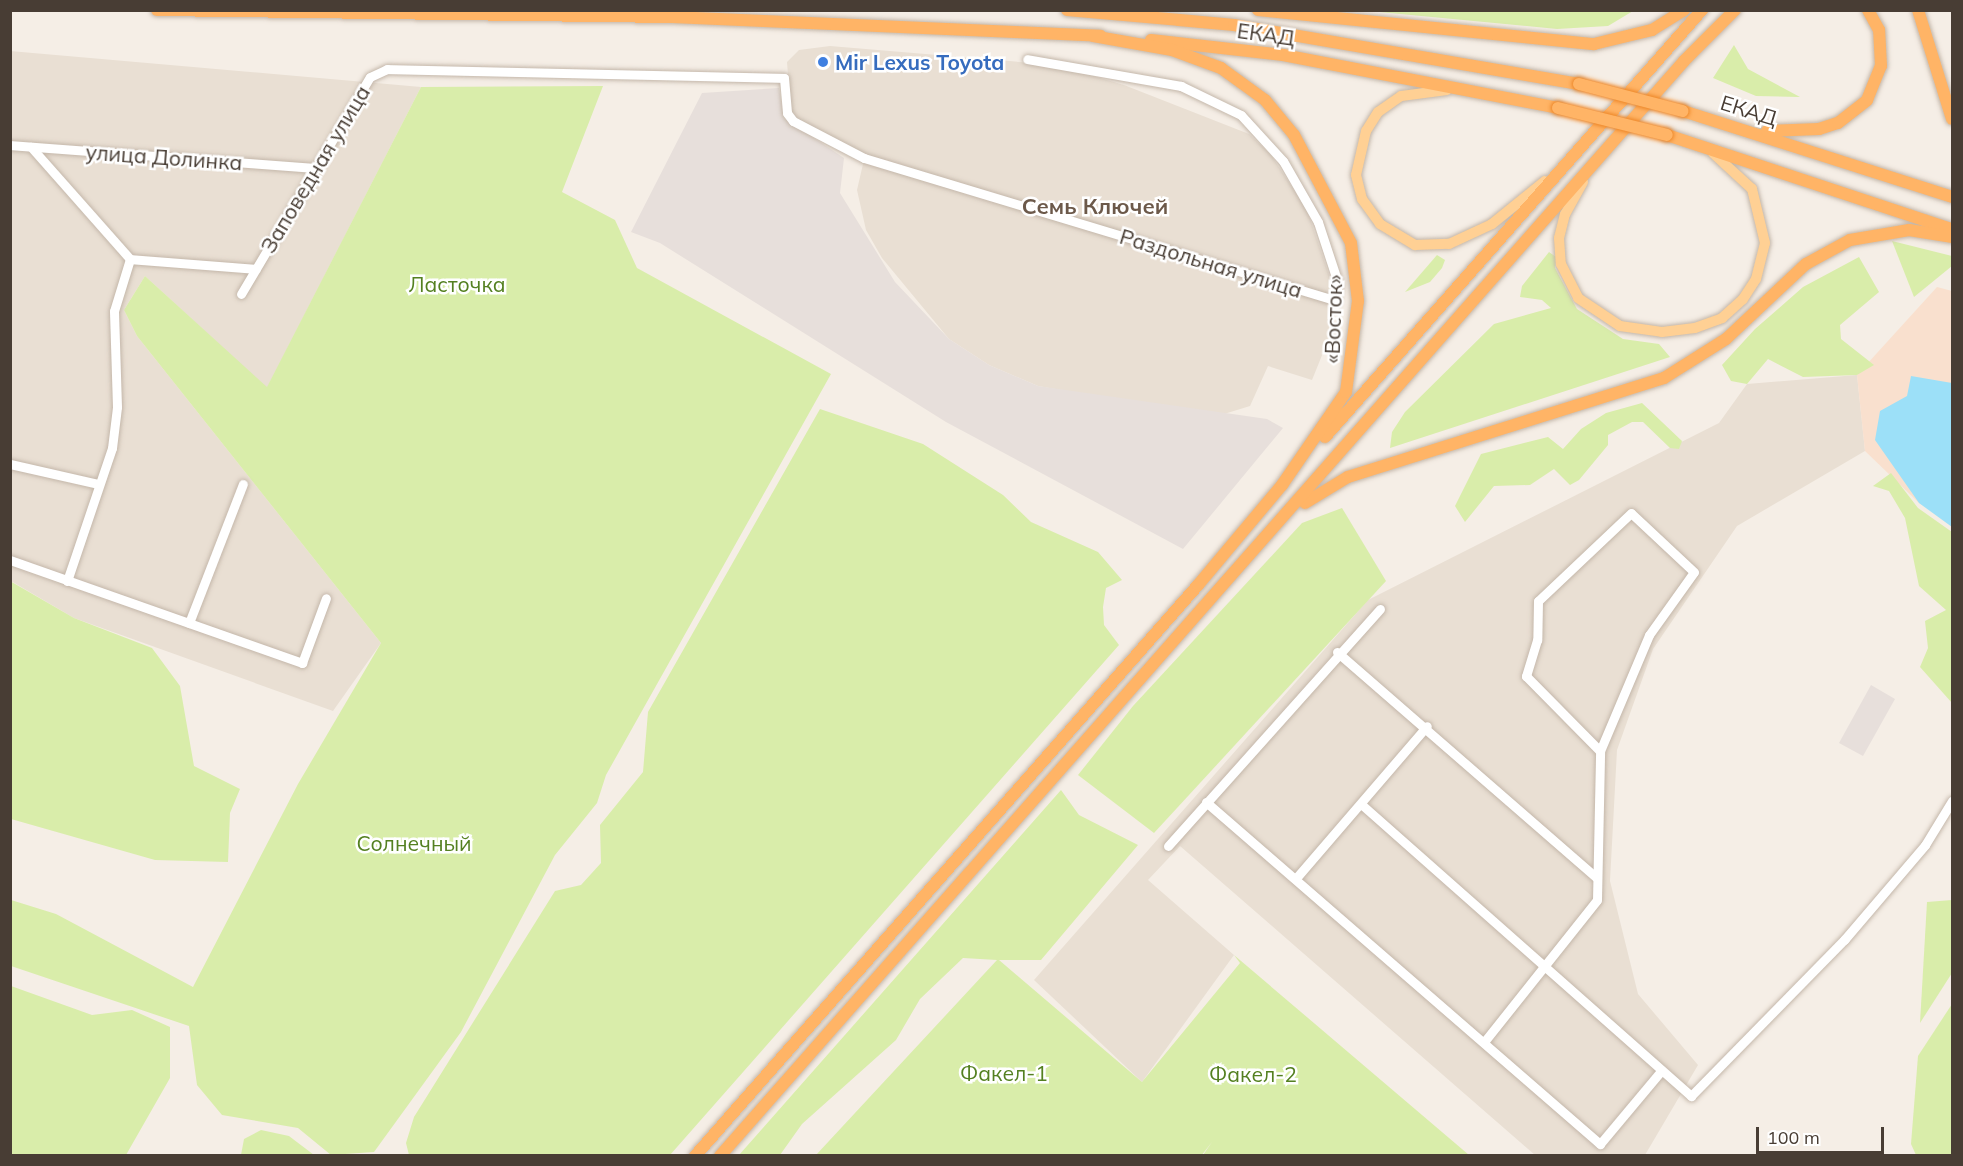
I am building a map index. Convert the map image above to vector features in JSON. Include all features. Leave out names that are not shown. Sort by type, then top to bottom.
[{"type":"highway","name":"ЕКАД","points":[[157,10],[672,17],[1093,36],[1283,55],[1558,108],[1686,140]]},
{"type":"highway","name":"ЕКАД","points":[[1066,10],[1256,28],[1579,84],[1738,127],[1953,197]]},
{"type":"highway","points":[[1258,10],[1393,28],[1594,44],[1652,30],[1684,10]]},
{"type":"highway","points":[[1282,485],[1702,10]]},
{"type":"highway","points":[[720,1155],[1684,61],[1735,10]]},
{"type":"highway","points":[[1738,127],[1805,133],[1855,112],[1877,85],[1881,66],[1879,30],[1868,10]]},
{"type":"highway","points":[[1918,10],[1953,119]]},
{"type":"highway","name":"«Восток»","points":[[695,1155],[1122,672],[1282,485],[1339,404],[1352,367],[1356,273],[1342,218],[1281,118],[1241,81],[1197,57],[1093,36]]},
{"type":"highway","points":[[1686,140],[1953,229]]},
{"type":"highway","points":[[1276,526],[1317,492],[1348,477],[1664,378],[1726,339],[1806,264],[1850,240],[1910,230],[1953,237]]},
{"type":"main road","points":[[1684,61],[1728,10]]},
{"type":"main road","points":[[1465,90],[1401,96],[1378,112],[1362,138],[1356,175],[1362,199],[1380,224],[1406,242],[1437,246],[1475,234],[1517,205],[1581,145]]},
{"type":"main road","points":[[1607,151],[1577,191],[1560,228],[1566,277],[1586,307],[1611,323],[1640,331],[1682,331],[1722,318],[1743,299],[1756,279],[1765,243],[1760,206],[1745,179],[1718,156],[1686,140]]},
{"type":"street","name":"Раздольная улица","points":[[784,78],[787,113],[793,121],[864,158],[1335,300],[1338,283],[1318,222],[1282,162],[1241,115],[1181,86],[1027,59]]},
{"type":"street","name":"Заповедная улица","points":[[241,294],[376,71],[784,78]]},
{"type":"street","name":"улица Долинка","points":[[10,145],[317,168]]},
{"type":"street","points":[[31,147],[130,259],[114,311],[117,407],[112,448],[67,581]]},
{"type":"street","name":"Заповедная улица","points":[[130,259],[256,269]]},
{"type":"street","points":[[10,464],[98,484]]},
{"type":"street","points":[[189,623],[243,484]]},
{"type":"street","points":[[1484,1042],[1597,900],[1600,751],[1649,636],[1694,572],[1631,513],[1538,601],[1537,640],[1526,676],[1600,751]]},
{"type":"street","points":[[10,560],[302,663],[326,598]]},
{"type":"street","points":[[1168,846],[1337,652],[1380,609]]},
{"type":"street","points":[[1337,652],[1427,726],[1596,877]]},
{"type":"street","points":[[1297,877],[1427,726]]},
{"type":"street","points":[[1360,804],[1691,1096],[1844,940],[1925,845],[1953,801]]},
{"type":"street","points":[[1206,802],[1297,877],[1600,1144],[1661,1071]]},
{"type":"shaded area","points":[[830,46],[1056,65],[1124,85],[1249,134],[1271,155],[1307,210],[1329,275],[1329,338],[1312,380],[1268,366],[1250,406],[1224,414],[1163,408],[1038,386],[989,365],[949,339],[882,258],[866,230],[857,190],[863,164],[791,115],[787,62],[799,50]]},
{"type":"shaded area","points":[[10,51],[421,87],[267,388],[145,276],[124,310],[137,336],[381,643],[333,711],[74,618],[11,581]]},
{"type":"shaded area","points":[[779,88],[784,118],[844,158],[840,193],[895,282],[949,339],[989,365],[1038,386],[1267,419],[1283,428],[1183,549],[946,422],[660,243],[631,232],[702,93]]},
{"type":"shaded area","points":[[1937,287],[1952,291],[1952,521],[1919,503],[1865,451],[1857,375]]},
{"type":"shaded area","points":[[1857,375],[1865,451],[1737,526],[1653,649],[1617,750],[1610,881],[1638,994],[1698,1065],[1645,1155],[1535,1155],[1180,846],[1148,880],[1234,955],[1142,1082],[1034,980],[1368,600],[1719,423],[1747,384]]},
{"type":"shaded area","points":[[1871,685],[1895,699],[1863,756],[1839,743]]},
{"type":"green space","points":[[1369,11],[1633,11],[1608,26],[1557,29]]},
{"type":"green space","points":[[1734,45],[1748,69],[1800,97],[1756,96],[1713,78]]},
{"type":"green space","name":"Солнечный","points":[[603,86],[562,192],[615,220],[637,268],[831,374],[606,775],[597,803],[555,855],[461,1032],[374,1152],[331,1155],[298,1128],[222,1115],[197,1085],[189,1026],[11,966],[11,900],[56,914],[193,987],[298,784],[381,643],[137,336],[124,310],[145,276],[267,387],[421,87]]},
{"type":"green space","points":[[1892,241],[1952,256],[1952,266],[1914,297]]},
{"type":"green space","points":[[1549,252],[1556,257],[1555,268],[1577,309],[1623,339],[1659,344],[1670,357],[1390,448],[1392,432],[1405,412],[1494,324],[1551,308],[1542,300],[1520,297],[1522,286]]},
{"type":"green space","points":[[1437,255],[1445,260],[1442,268],[1430,282],[1405,292]]},
{"type":"green space","points":[[1859,257],[1879,292],[1840,325],[1841,339],[1874,365],[1857,375],[1803,377],[1768,359],[1747,384],[1731,381],[1722,365],[1755,329],[1803,287]]},
{"type":"green space","points":[[1642,403],[1682,441],[1679,449],[1670,448],[1643,422],[1632,422],[1608,435],[1608,445],[1579,480],[1570,485],[1554,469],[1530,485],[1494,486],[1465,522],[1455,506],[1481,454],[1548,437],[1563,449],[1581,429],[1606,413]]},
{"type":"green space","points":[[820,409],[923,444],[1003,495],[1031,522],[1098,552],[1122,580],[1106,588],[1103,607],[1104,625],[1119,645],[670,1155],[409,1155],[406,1143],[414,1117],[555,891],[581,885],[601,863],[600,825],[643,772],[648,712]]},
{"type":"green space","points":[[1891,473],[1918,508],[1952,532],[1952,703],[1920,667],[1928,648],[1925,621],[1946,610],[1919,586],[1905,518],[1889,491],[1873,486]]},
{"type":"green space","points":[[1342,508],[1386,581],[1154,833],[1078,775],[1133,706],[1302,523]]},
{"type":"green space","points":[[10,581],[74,618],[152,648],[180,686],[194,766],[240,789],[230,813],[228,862],[155,860],[11,819]]},
{"type":"green space","points":[[1061,790],[1079,815],[1138,845],[1041,960],[999,960],[1142,1082],[1240,963],[1234,955],[1469,1155],[1203,1155],[1212,1142],[1201,1156],[816,1155],[997,960],[963,958],[920,999],[896,1040],[802,1124],[780,1155],[739,1155]]},
{"type":"green space","points":[[1952,900],[1952,973],[1920,1023],[1927,902]]},
{"type":"green space","points":[[11,986],[92,1015],[132,1010],[170,1027],[170,1078],[126,1155],[11,1155]]},
{"type":"green space","points":[[1952,1004],[1952,1155],[1916,1155],[1911,1144],[1918,1056]]},
{"type":"green space","points":[[261,1130],[289,1136],[314,1155],[241,1155],[244,1139]]},
{"type":"water","points":[[1911,376],[1952,383],[1952,527],[1919,503],[1875,440],[1880,411],[1907,396]]},
{"type":"place","name":"Mir Lexus Toyota","points":[[823,62]]},
{"type":"district","name":"Семь Ключей","points":[[1095,207]]},
{"type":"park label","name":"Ласточка","points":[[457,284]]},
{"type":"park label","name":"Факел-1","points":[[1004,1073]]},
{"type":"park label","name":"Факел-2","points":[[1253,1074]]}]
